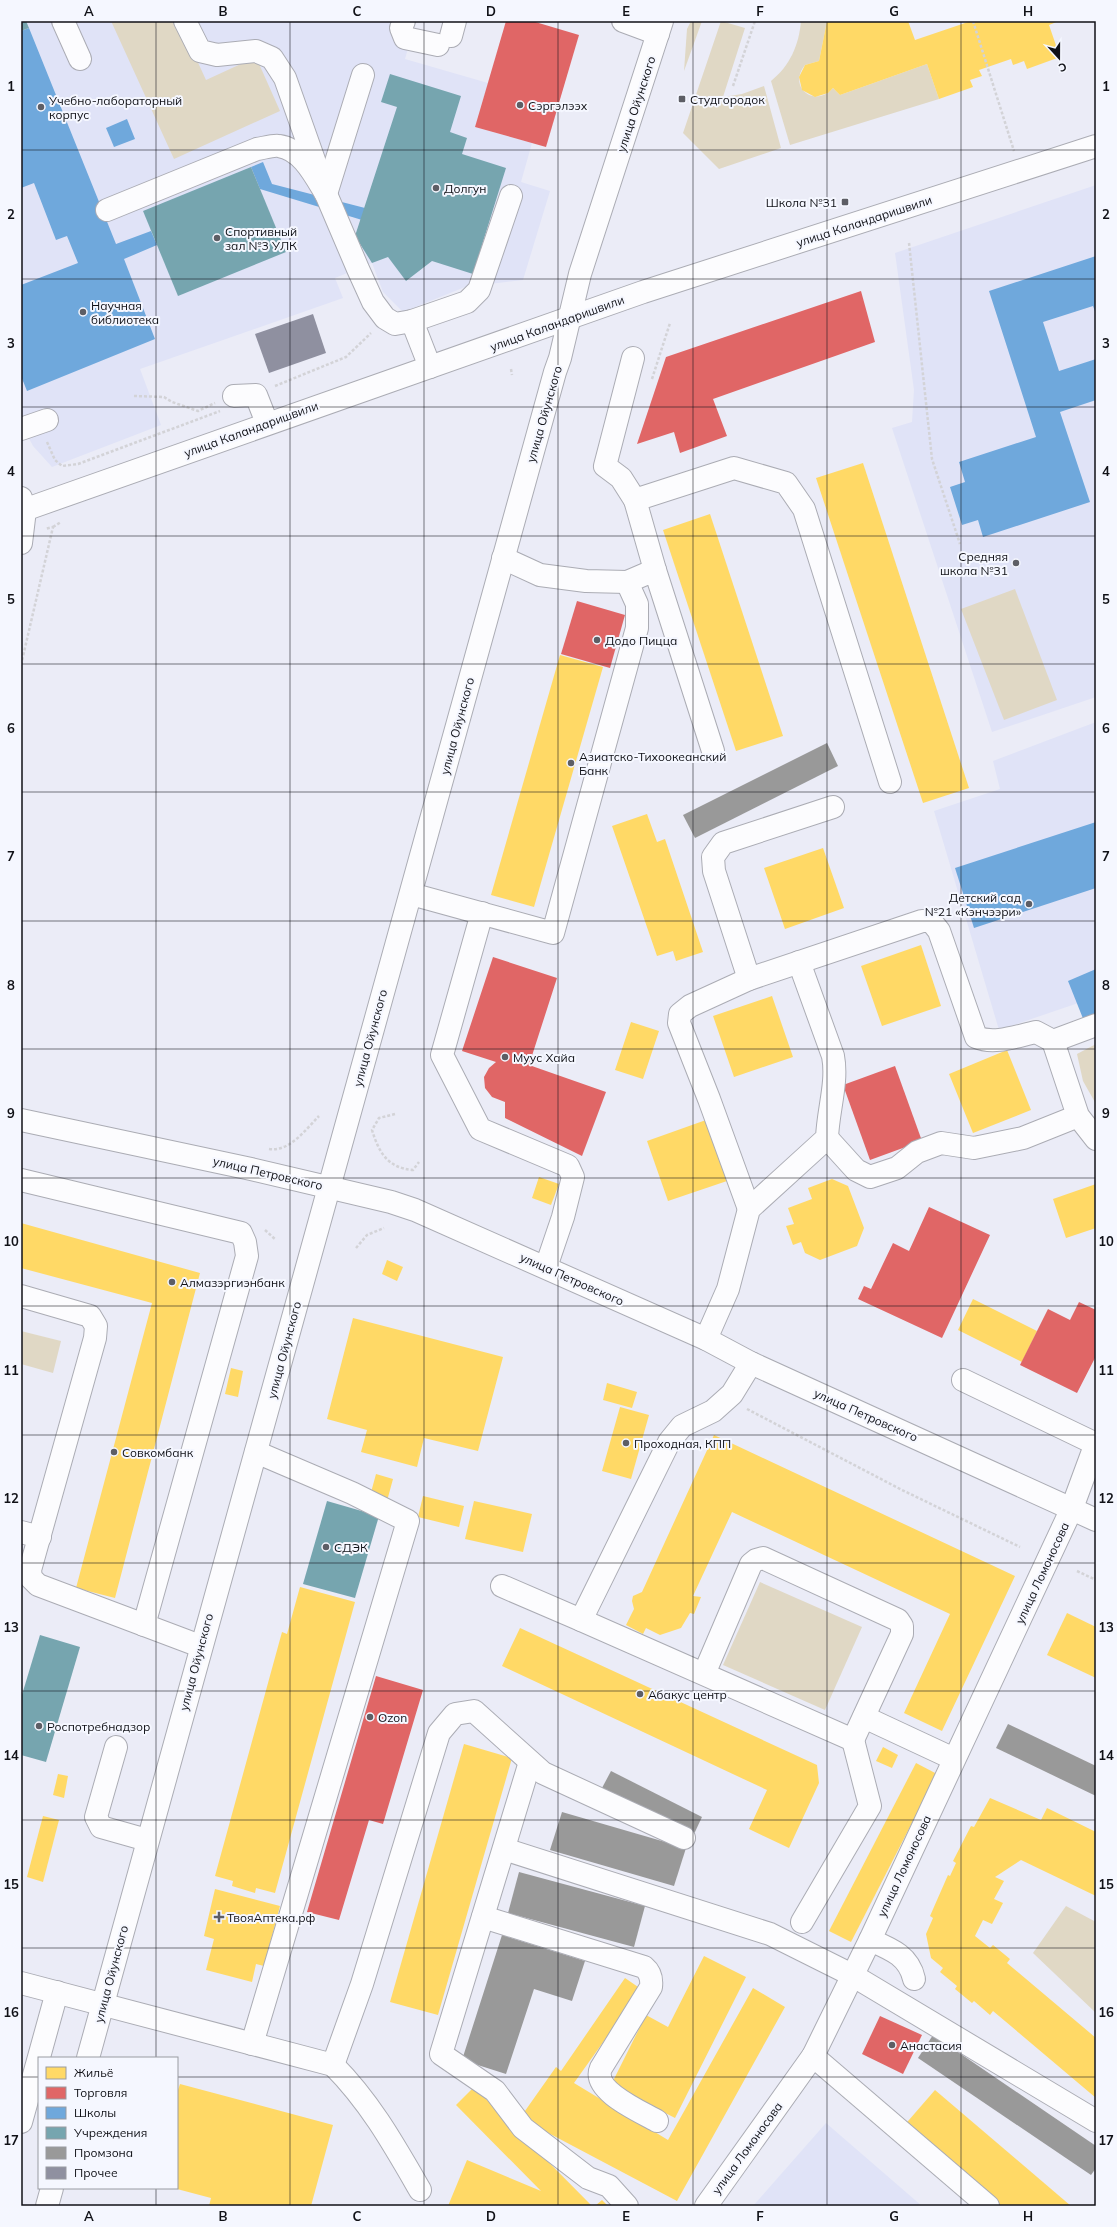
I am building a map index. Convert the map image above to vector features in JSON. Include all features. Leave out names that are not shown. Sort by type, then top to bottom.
[{"type":"main road","points":[[64,21],[80,59]]},
{"type":"main road","points":[[185,21],[200,51],[217,55],[256,50],[272,58],[285,78],[296,103],[326,194],[373,302],[386,318],[395,324],[412,321],[467,302],[479,290],[511,196]]},
{"type":"main road","points":[[404,21],[402,28],[405,38],[448,34]]},
{"type":"main road","points":[[623,21],[660,28]]},
{"type":"main road","name":"улица Ойунского","points":[[88,2057],[200,1646],[256,1452],[503,558],[560,358],[580,274],[660,28]]},
{"type":"main road","points":[[326,194],[363,75]]},
{"type":"main road","points":[[107,210],[257,149],[279,146],[297,153],[326,194]]},
{"type":"main road","name":"улица Каландаришвили","points":[[22,506],[430,367],[570,317],[1096,146]]},
{"type":"main road","points":[[412,321],[430,367]]},
{"type":"main road","points":[[633,358],[605,466],[621,478],[635,500],[655,570],[713,750]]},
{"type":"main road","points":[[229,403],[256,395],[267,423]]},
{"type":"main road","points":[[635,500],[734,468],[786,483],[804,510],[890,782]]},
{"type":"main road","points":[[22,506],[22,539]]},
{"type":"main road","points":[[503,558],[540,575],[586,581],[627,582],[655,570]]},
{"type":"main road","points":[[411,894],[552,933],[637,628],[637,604],[627,582]]},
{"type":"main road","points":[[749,979],[714,871],[713,856],[723,843],[833,807]]},
{"type":"main road","points":[[482,913],[442,1055],[480,1129],[568,1166],[573,1177],[563,1217],[546,1268]]},
{"type":"main road","points":[[749,1209],[710,1099],[679,1023],[680,1014],[690,1006],[749,979],[922,921],[931,921],[939,931],[976,1037],[985,1040],[998,1040],[1036,1032],[1052,1042],[1078,1116],[1096,1139]]},
{"type":"main road","points":[[799,962],[833,1056],[836,1070],[828,1113],[827,1138],[856,1170],[870,1176],[897,1168],[917,1152],[941,1143],[974,1148],[980,1147],[1023,1138],[1078,1116]]},
{"type":"main road","points":[[1052,1042],[1096,1026]]},
{"type":"main road","name":"улица Петровского","points":[[21,1120],[251,1168],[391,1202],[416,1210],[706,1339],[751,1363],[1096,1520]]},
{"type":"main road","points":[[706,1339],[728,1289],[749,1209],[827,1138]]},
{"type":"main road","points":[[21,1180],[241,1233],[245,1242],[247,1256],[144,1625]]},
{"type":"main road","points":[[21,1296],[90,1316],[96,1326],[95,1338],[30,1535],[31,1578],[38,1585],[200,1646]]},
{"type":"main road","points":[[582,1620],[669,1442],[682,1426],[713,1411],[732,1394],[751,1363]]},
{"type":"main road","points":[[963,1380],[1096,1444]]},
{"type":"main road","name":"улица Ломоносова","points":[[706,2206],[813,2056],[870,1940],[1072,1508],[1096,1444]]},
{"type":"main road","points":[[252,2044],[408,1521],[352,1493],[256,1452]]},
{"type":"main road","points":[[704,1674],[751,1564],[756,1560],[763,1558],[898,1620],[902,1626],[902,1634],[853,1740],[870,1806],[802,1922]]},
{"type":"main road","points":[[502,1586],[853,1740]]},
{"type":"main road","points":[[333,2066],[362,1984],[439,1733],[455,1714],[474,1711],[543,1773],[684,1838]]},
{"type":"main road","points":[[864,1717],[954,1759]]},
{"type":"main road","points":[[116,1747],[96,1817],[101,1827],[147,1840]]},
{"type":"main road","points":[[530,1762],[442,2054],[495,2091],[523,2128],[588,2178],[609,2186],[628,2206]]},
{"type":"main road","points":[[504,1849],[770,1934],[852,1975],[1096,2121]]},
{"type":"main road","points":[[483,1917],[644,1967],[648,1970],[651,1979],[651,1986],[600,2074],[606,2091],[657,2121]]},
{"type":"main road","points":[[870,1940],[896,1951],[908,1963],[914,1979]]},
{"type":"main road","points":[[21,1983],[103,2003],[333,2066],[352,2084],[368,2104],[386,2131],[420,2190]]},
{"type":"main road","points":[[39,2057],[57,1992]]},
{"type":"main road","points":[[813,2056],[988,2206]]},
{"type":"main road","points":[[21,2122],[38,2061]]},
{"type":"main road","points":[[47,2206],[52,2189]]},
{"type":"path","points":[[733,86],[756,21]]},
{"type":"path","points":[[973,21],[1016,157]]},
{"type":"path","points":[[909,244],[932,459],[960,544]]},
{"type":"path","points":[[256,395],[346,357],[386,318]]},
{"type":"path","points":[[511,369],[512,375]]},
{"type":"path","points":[[134,396],[164,397],[172,402],[198,411],[229,403]]},
{"type":"path","points":[[36,424],[46,435],[46,441],[55,460],[62,466],[78,464],[229,403]]},
{"type":"path","points":[[21,665],[53,527],[22,539]]},
{"type":"path","points":[[395,1114],[379,1118],[372,1130],[377,1146],[385,1158],[401,1169],[413,1170],[419,1162]]},
{"type":"path","points":[[263,1148],[275,1150],[293,1142],[319,1116]]},
{"type":"path","points":[[356,1248],[367,1236],[384,1228]]},
{"type":"path","points":[[727,1398],[902,1490],[1020,1547]]},
{"type":"path","points":[[1077,1572],[1096,1580]]},
{"type":"shaded area","points":[[21,21],[416,21],[405,59],[488,83],[475,127],[532,143],[521,182],[550,191],[523,280],[465,287],[403,312],[383,292],[372,263],[335,278],[343,298],[140,369],[161,425],[52,467],[33,446],[21,423]]},
{"type":"shaded area","points":[[111,21],[179,21],[206,80],[256,57],[280,111],[174,159]]},
{"type":"shaded area","points":[[691,21],[702,21],[684,71],[687,29]]},
{"type":"shaded area","points":[[721,21],[745,28],[723,97],[742,94],[764,86],[781,148],[719,169],[683,133]]},
{"type":"shaded area","points":[[801,21],[827,21],[819,61],[805,65],[800,73],[799,81],[801,87],[811,96],[826,94],[833,88],[840,95],[927,64],[939,99],[790,145],[771,81],[783,69],[796,47]]},
{"type":"shaded area","name":"Средняя школа №31","points":[[1096,185],[1096,697],[992,732],[892,428],[912,422],[914,390],[895,253]]},
{"type":"shaded area","points":[[1015,589],[1057,700],[1004,720],[961,609]]},
{"type":"shaded area","name":"Детский сад №21 «Кэнчээри»","points":[[1096,722],[1096,997],[999,1030],[934,811],[1000,789],[993,761]]},
{"type":"shaded area","points":[[1096,1044],[1096,1104],[1083,1081],[1077,1054]]},
{"type":"shaded area","points":[[21,1331],[61,1341],[53,1373],[21,1364]]},
{"type":"shaded area","points":[[760,1582],[862,1627],[825,1710],[723,1665]]},
{"type":"shaded area","points":[[1066,1906],[1096,1922],[1096,2013],[1033,1953]]},
{"type":"shaded area","points":[[826,2123],[922,2206],[753,2206]]},
{"type":"building: Жильё","points":[[827,21],[908,21],[915,40],[971,21],[1059,21],[1049,25],[1060,57],[1027,69],[1024,61],[1013,65],[1011,59],[979,70],[982,76],[970,80],[973,87],[939,99],[927,64],[840,95],[833,88],[828,93],[815,97],[802,90],[799,77],[805,65],[819,61]]},
{"type":"building: Жильё","points":[[863,463],[969,788],[923,803],[816,478]]},
{"type":"building: Жильё","points":[[710,514],[783,736],[736,751],[663,530]]},
{"type":"building: Жильё","points":[[560,655],[603,667],[534,907],[491,895]]},
{"type":"building: Жильё","points":[[647,814],[657,842],[665,839],[703,952],[676,961],[673,951],[657,956],[612,826]]},
{"type":"building: Жильё","points":[[823,848],[844,908],[785,929],[764,868]]},
{"type":"building: Жильё","points":[[921,945],[941,1006],[882,1026],[861,966]]},
{"type":"building: Жильё","points":[[772,996],[793,1057],[734,1077],[713,1016]]},
{"type":"building: Жильё","points":[[631,1022],[659,1031],[643,1079],[615,1070]]},
{"type":"building: Жильё","points":[[1007,1050],[1031,1110],[973,1133],[949,1074]]},
{"type":"building: Жильё","points":[[706,1120],[727,1181],[668,1201],[647,1141]]},
{"type":"building: Жильё","points":[[539,1177],[559,1184],[551,1205],[532,1198]]},
{"type":"building: Жильё","points":[[832,1179],[848,1186],[864,1228],[857,1246],[820,1260],[805,1253],[801,1242],[793,1245],[786,1226],[794,1224],[788,1208],[812,1199],[808,1188]]},
{"type":"building: Жильё","points":[[1096,1184],[1096,1228],[1066,1238],[1053,1199]]},
{"type":"building: Жильё","points":[[21,1223],[200,1273],[115,1598],[76,1588],[152,1303],[21,1268]]},
{"type":"building: Жильё","points":[[387,1260],[403,1267],[397,1281],[382,1274]]},
{"type":"building: Жильё","points":[[973,1299],[1037,1331],[1022,1362],[958,1330]]},
{"type":"building: Жильё","points":[[353,1318],[503,1357],[478,1451],[424,1438],[417,1467],[361,1452],[367,1430],[327,1419]]},
{"type":"building: Жильё","points":[[231,1368],[243,1371],[238,1397],[225,1394]]},
{"type":"building: Жильё","points":[[607,1383],[637,1392],[632,1408],[603,1400]]},
{"type":"building: Жильё","name":"Проходная, КПП","points":[[620,1407],[649,1415],[631,1479],[602,1471]]},
{"type":"building: Жильё","points":[[714,1435],[1015,1576],[942,1731],[904,1713],[950,1614],[732,1512],[693,1596],[701,1597],[694,1614],[690,1613],[681,1628],[660,1635],[646,1628],[643,1634],[626,1625],[634,1609],[632,1601],[633,1596],[642,1592]]},
{"type":"building: Жильё","points":[[376,1474],[393,1479],[387,1501],[370,1496]]},
{"type":"building: Жильё","points":[[423,1496],[464,1506],[459,1527],[418,1517]]},
{"type":"building: Жильё","points":[[474,1501],[532,1514],[523,1552],[465,1539]]},
{"type":"building: Жильё","points":[[300,1587],[355,1602],[275,1893],[256,1888],[255,1893],[232,1886],[233,1881],[215,1876],[282,1632],[287,1634]]},
{"type":"building: Жильё","points":[[1067,1613],[1096,1627],[1096,1678],[1047,1655]]},
{"type":"building: Жильё","points":[[520,1628],[817,1765],[819,1783],[789,1848],[749,1829],[767,1790],[502,1666]]},
{"type":"building: Жильё","points":[[464,1744],[512,1758],[438,2015],[390,2002]]},
{"type":"building: Жильё","points":[[883,1747],[898,1755],[892,1768],[876,1761]]},
{"type":"building: Жильё","points":[[916,1763],[937,1774],[851,1942],[829,1931]]},
{"type":"building: Жильё","points":[[58,1774],[68,1776],[64,1798],[53,1795]]},
{"type":"building: Жильё","points":[[990,1798],[1041,1820],[1047,1808],[1096,1832],[1096,1896],[1021,1860],[995,1877],[1004,1881],[994,1899],[1003,1903],[992,1924],[983,1920],[975,1936],[990,1948],[993,1945],[1010,1959],[1007,1963],[1096,2038],[1096,2098],[993,2011],[990,2015],[974,2001],[972,2003],[955,1989],[957,1986],[940,1972],[943,1968],[931,1958],[926,1934],[933,1918],[930,1916],[948,1875],[950,1876],[956,1863],[953,1861],[971,1826],[974,1827]]},
{"type":"building: Жильё","points":[[43,1816],[59,1820],[43,1882],[27,1877]]},
{"type":"building: Жильё","points":[[215,1889],[280,1906],[264,1966],[256,1964],[252,1982],[206,1970],[214,1939],[204,1936]]},
{"type":"building: Жильё","points":[[704,1956],[746,1977],[675,2118],[611,2085],[646,2015],[668,2027]]},
{"type":"building: Жильё","points":[[625,1978],[641,1989],[574,2083],[668,2140],[753,1988],[785,2007],[677,2201],[520,2118],[556,2067],[561,2071]]},
{"type":"building: Жильё","points":[[180,2084],[333,2125],[311,2206],[209,2206],[211,2198],[177,2189],[178,2090]]},
{"type":"building: Жильё","points":[[474,2087],[592,2206],[448,2206],[467,2160],[541,2191],[456,2105]]},
{"type":"building: Жильё","points":[[935,2090],[1071,2206],[993,2206],[902,2128]]},
{"type":"building: Жильё","points":[[602,2200],[608,2206],[595,2206]]},
{"type":"building: Торговля","name":"Сэргэлээх","points":[[506,21],[532,21],[579,35],[546,147],[475,127]]},
{"type":"building: Торговля","points":[[861,291],[875,342],[713,399],[727,436],[680,453],[674,432],[637,444],[666,357]]},
{"type":"building: Торговля","points":[[577,601],[625,615],[610,668],[561,654]]},
{"type":"building: Торговля","name":"Муус Хайа","points":[[493,957],[557,978],[529,1065],[606,1092],[582,1156],[505,1118],[505,1102],[492,1097],[485,1088],[484,1077],[489,1068],[496,1062],[462,1051]]},
{"type":"building: Торговля","points":[[895,1066],[922,1141],[870,1160],[843,1085]]},
{"type":"building: Торговля","points":[[929,1207],[990,1235],[942,1338],[858,1299],[864,1286],[871,1289],[893,1243],[909,1251]]},
{"type":"building: Торговля","points":[[1079,1302],[1096,1310],[1096,1356],[1077,1393],[1020,1365],[1048,1309],[1070,1320]]},
{"type":"building: Торговля","points":[[376,1676],[423,1690],[383,1824],[369,1820],[339,1920],[307,1912]]},
{"type":"building: Торговля","name":"Анастасия","points":[[880,2016],[922,2035],[903,2074],[862,2054]]},
{"type":"building: Школы","name":"Научная библиотека","points":[[29,28],[116,244],[151,231],[157,245],[124,259],[155,339],[27,391],[21,376],[21,285],[78,263],[67,236],[56,240],[34,183],[21,188],[21,31]]},
{"type":"building: Школы","points":[[127,119],[135,139],[114,147],[106,128]]},
{"type":"building: Школы","points":[[263,162],[272,184],[365,208],[362,220],[260,189],[251,167]]},
{"type":"building: Школы","points":[[1096,256],[1096,314],[1093,306],[1043,322],[1059,371],[1096,359],[1096,400],[1060,412],[1090,502],[983,537],[978,520],[962,525],[950,487],[965,482],[959,462],[1036,437],[989,291]]},
{"type":"building: Школы","points":[[1096,822],[1096,888],[974,928],[955,868]]},
{"type":"building: Школы","points":[[1096,969],[1096,1016],[1084,1021],[1068,981]]},
{"type":"building: Учреждения","points":[[21,21],[26,21],[29,28],[21,31]]},
{"type":"building: Учреждения","name":"Долгун","points":[[390,74],[461,96],[450,132],[467,138],[462,154],[506,168],[473,274],[432,261],[406,281],[388,257],[372,263],[355,236],[397,107],[381,102]]},
{"type":"building: Учреждения","name":"Спортивный зал №3 УЛК","points":[[251,167],[286,252],[178,296],[143,211]]},
{"type":"building: Учреждения","points":[[327,1501],[379,1516],[355,1598],[303,1584]]},
{"type":"building: Учреждения","name":"Роспотребнадзор","points":[[40,1635],[80,1647],[46,1762],[21,1755],[21,1698]]},
{"type":"building: Промзона","points":[[827,743],[838,766],[695,838],[683,815]]},
{"type":"building: Промзона","points":[[1008,1724],[1096,1766],[1096,1796],[996,1748]]},
{"type":"building: Промзона","points":[[611,1771],[702,1817],[694,1834],[602,1788]]},
{"type":"building: Промзона","points":[[562,1812],[686,1848],[674,1886],[550,1850]]},
{"type":"building: Промзона","points":[[519,1872],[645,1906],[634,1947],[508,1913]]},
{"type":"building: Промзона","points":[[502,1935],[585,1961],[572,2001],[534,1989],[506,2074],[462,2060]]},
{"type":"building: Промзона","points":[[933,2035],[1096,2146],[1096,2168],[1091,2175],[918,2058]]},
{"type":"building: Прочее","points":[[313,314],[326,353],[269,373],[255,334]]},
{"type":"place","name":"Студгородок","points":[[682,99]]},
{"type":"place","name":"Сэргэлээх","points":[[520,105]]},
{"type":"place","name":"Учебно-лабораторный корпус","points":[[41,107]]},
{"type":"place","name":"Долгун","points":[[436,188]]},
{"type":"place","name":"Школа №31","points":[[845,202]]},
{"type":"place","name":"Спортивный зал №3 УЛК","points":[[217,238]]},
{"type":"place","name":"Научная библиотека","points":[[83,312]]},
{"type":"place","name":"Средняя школа №31","points":[[1016,563]]},
{"type":"place","name":"Додо Пицца","points":[[597,640]]},
{"type":"place","name":"Азиатско-Тихоокеанский Банк","points":[[571,763]]},
{"type":"place","name":"Детский сад №21 «Кэнчээри»","points":[[1029,904]]},
{"type":"place","name":"Муус Хайа","points":[[505,1057]]},
{"type":"place","name":"Алмазэргиэнбанк","points":[[172,1282]]},
{"type":"place","name":"Проходная, КПП","points":[[626,1443]]},
{"type":"place","name":"Совкомбанк","points":[[114,1452]]},
{"type":"place","name":"СДЭК","points":[[326,1547]]},
{"type":"place","name":"Абакус центр","points":[[640,1694]]},
{"type":"place","name":"Ozon","points":[[370,1717]]},
{"type":"place","name":"Роспотребнадзор","points":[[39,1726]]},
{"type":"place","name":"ТвояАптека.рф","points":[[219,1917]]},
{"type":"place","name":"Анастасия","points":[[892,2045]]}]
